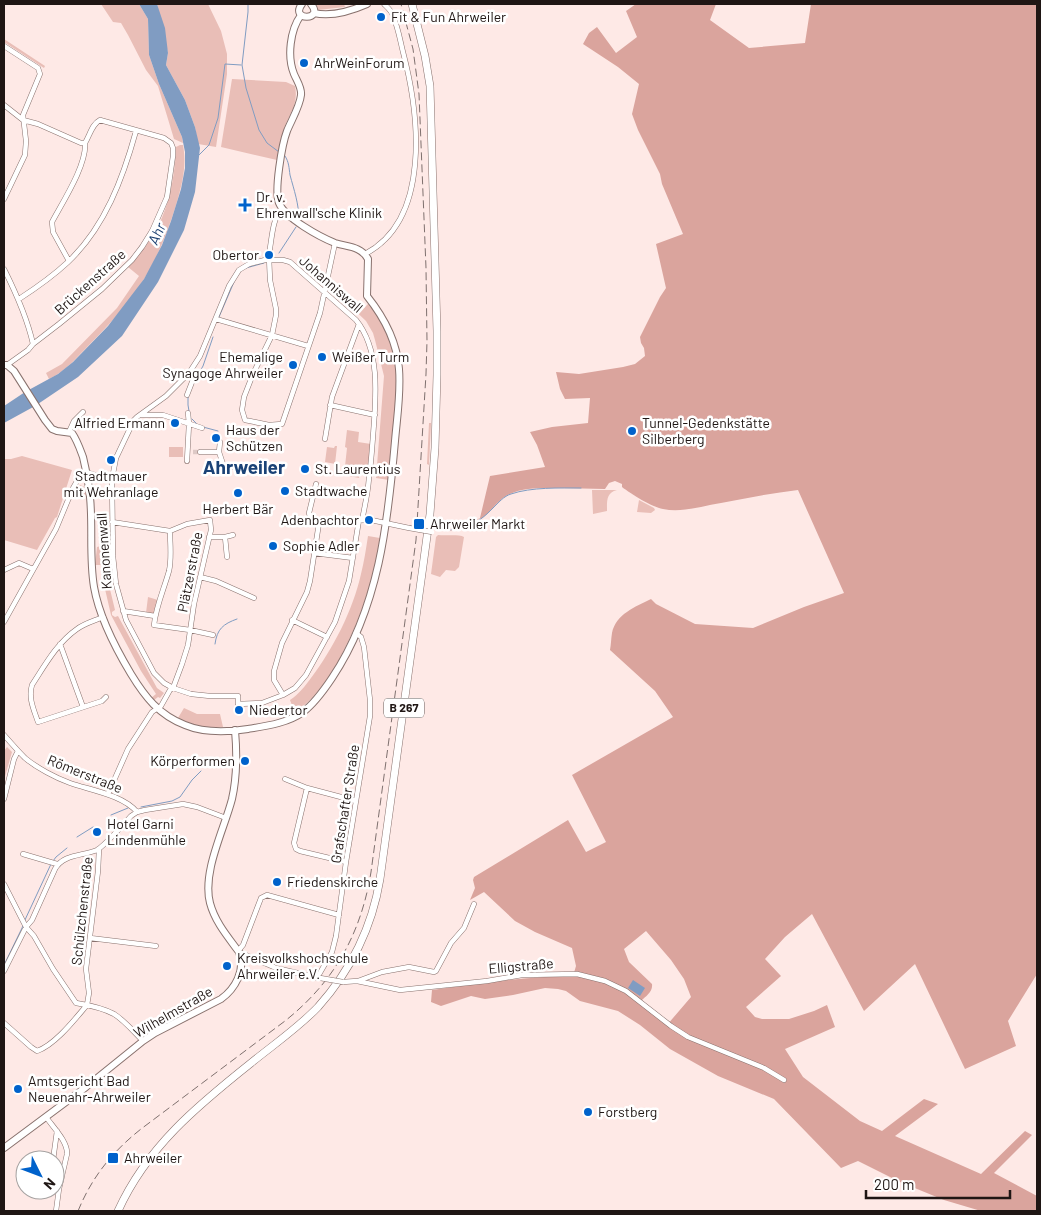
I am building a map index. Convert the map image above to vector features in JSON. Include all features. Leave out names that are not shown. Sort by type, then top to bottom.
[{"type":"main road","points":[[302,4],[299,8],[301,15],[306,18],[314,12]]},
{"type":"main road","points":[[311,4],[314,12]]},
{"type":"main road","points":[[314,12],[325,14],[338,13],[367,4]]},
{"type":"main road","name":"B 267","points":[[118,1211],[150,1158],[178,1125],[210,1096],[299,1024],[329,993],[354,956],[375,906],[382,872],[430,514],[438,375],[431,104],[425,56],[412,4]]},
{"type":"main road","points":[[5,365],[14,371],[52,429],[69,432],[74,435],[79,445],[87,474],[90,498],[94,589],[103,617],[124,661],[140,688],[157,709],[187,726],[210,730],[262,727],[290,720],[304,711],[337,671],[356,633],[373,590],[385,523],[394,451],[399,395],[399,368],[387,325],[366,296],[368,259],[365,254],[360,250],[335,243],[305,227],[282,208],[278,198],[279,177],[286,135],[301,97],[300,88],[291,64],[291,47],[294,28],[301,15]]},
{"type":"main road","points":[[236,730],[237,758],[233,794],[209,875],[208,889],[213,913],[238,952]]},
{"type":"main road","name":"Wilhelmstraße","points":[[4,1148],[143,1041],[227,994],[234,986],[240,972],[241,962],[238,952]]},
{"type":"street","points":[[365,254],[390,234],[399,221],[413,184],[417,151],[408,69],[393,14],[384,4]]},
{"type":"street","points":[[4,46],[35,65],[40,71],[39,79],[23,115],[26,142],[25,155],[4,199]]},
{"type":"street","points":[[4,104],[23,120],[85,143]]},
{"type":"street","points":[[19,298],[69,262],[99,224],[123,174],[136,131],[100,120],[96,122],[85,143],[86,148],[80,168],[52,222],[53,232],[69,262]]},
{"type":"street","name":"Brückenstraße","points":[[5,365],[28,350],[102,289],[132,260],[152,231],[167,197],[173,148],[171,143],[164,138],[136,131]]},
{"type":"street","points":[[282,208],[275,221],[269,257],[270,280],[276,309],[272,335],[244,397],[242,410],[245,420],[269,425],[282,424],[320,313],[335,243]]},
{"type":"street","points":[[140,415],[166,396],[189,373],[200,356],[229,286],[239,270],[248,264],[269,257]]},
{"type":"street","name":"Johanniswall","points":[[269,257],[290,262],[360,324],[368,342],[376,381],[375,415],[365,520],[353,558],[349,582],[335,622],[301,682],[283,695]]},
{"type":"street","points":[[4,269],[19,298],[33,344]]},
{"type":"street","points":[[216,319],[308,346]]},
{"type":"street","points":[[325,439],[332,397],[360,324]]},
{"type":"street","points":[[187,395],[194,377],[189,373]]},
{"type":"street","points":[[330,405],[375,415]]},
{"type":"street","points":[[69,432],[74,421],[83,412]]},
{"type":"street","points":[[187,461],[190,452],[188,413]]},
{"type":"street","points":[[140,415],[163,415],[202,428]]},
{"type":"street","name":"Kanonenwall","points":[[140,415],[134,420],[118,453],[109,479],[116,584],[126,620],[154,673],[164,683],[173,688],[190,694],[238,696],[238,704],[262,702],[283,695]]},
{"type":"street","points":[[220,442],[219,452],[224,467],[238,467]]},
{"type":"street","points":[[200,452],[219,452]]},
{"type":"street","points":[[107,469],[113,472]]},
{"type":"street","points":[[4,622],[60,519],[72,488],[77,481],[87,474],[109,479]]},
{"type":"street","points":[[316,484],[309,513],[311,520],[319,522],[365,520],[433,532]]},
{"type":"street","name":"Plätzerstraße","points":[[108,794],[128,749],[152,712],[161,706],[173,688],[185,655],[211,530],[210,520],[187,524],[170,531]]},
{"type":"street","points":[[112,522],[170,531],[171,558],[169,571],[154,625],[190,630]]},
{"type":"street","points":[[283,695],[274,680],[274,671],[282,643],[307,592],[319,522]]},
{"type":"street","points":[[209,536],[225,537],[233,535]]},
{"type":"street","points":[[225,537],[227,557]]},
{"type":"street","points":[[314,553],[353,558]]},
{"type":"street","points":[[4,570],[19,563],[32,569]]},
{"type":"street","points":[[200,577],[254,598]]},
{"type":"street","points":[[123,611],[155,616]]},
{"type":"street","points":[[103,617],[78,628],[60,644],[37,677],[30,691],[30,697],[38,722],[83,708],[102,701],[106,697]]},
{"type":"street","points":[[292,620],[327,637]]},
{"type":"street","name":"Plätzerstraße","points":[[190,630],[213,635]]},
{"type":"street","name":"Grafschafter Straße","points":[[319,978],[332,952],[336,936],[368,730],[370,708],[364,647],[361,637],[356,633]]},
{"type":"street","points":[[60,644],[83,708]]},
{"type":"street","name":"Römerstraße","points":[[4,735],[26,759],[38,768],[69,783],[108,794],[137,812]]},
{"type":"street","points":[[4,799],[14,759],[18,751]]},
{"type":"street","points":[[285,779],[307,788],[356,801]]},
{"type":"street","points":[[307,788],[294,847],[300,851],[346,862]]},
{"type":"street","points":[[23,854],[54,863],[99,849],[137,812],[183,804],[197,806],[226,818]]},
{"type":"street","name":"Schülzchenstraße","points":[[87,1005],[89,993],[86,969],[99,849]]},
{"type":"street","points":[[4,972],[24,925],[32,920],[54,863]]},
{"type":"street","points":[[4,884],[24,925],[34,936],[76,1003],[114,1014],[143,1041]]},
{"type":"street","points":[[238,952],[243,945],[262,898],[267,895],[339,915]]},
{"type":"street","points":[[357,982],[382,972],[409,967],[434,972],[451,943],[464,928],[474,904]]},
{"type":"street","points":[[90,938],[156,946]]},
{"type":"street","name":"Elligstraße","points":[[238,952],[276,968],[319,978],[357,982],[400,990],[487,981],[522,975],[577,974],[605,981],[626,991],[688,1038],[764,1068],[784,1080]]},
{"type":"street","points":[[4,1023],[37,1051],[59,1036],[87,1005]]},
{"type":"street","points":[[46,1117],[68,1148],[65,1161]]},
{"type":"street","points":[[54,1150],[57,1131]]},
{"type":"shaded area","points":[[101,4],[139,4],[148,19],[149,55],[183,143],[174,139],[158,86],[146,70],[121,23],[113,22]]},
{"type":"shaded area","points":[[157,4],[208,4],[221,31],[227,54],[227,74],[216,147],[198,144],[195,127],[185,100],[166,65],[168,53]]},
{"type":"shaded area","points":[[316,4],[344,4],[345,7],[318,10]]},
{"type":"shaded area","points":[[636,4],[716,4],[710,20],[749,48],[805,43],[811,4],[1037,4],[1037,974],[1008,1021],[1016,1046],[965,1069],[915,964],[864,1011],[812,914],[785,937],[765,959],[781,976],[746,1007],[755,1017],[762,1019],[789,1019],[827,1005],[835,1027],[785,1049],[803,1077],[860,1121],[882,1131],[924,1099],[938,1104],[895,1136],[981,1174],[1025,1131],[1032,1135],[994,1173],[1037,1196],[1037,1211],[981,1211],[944,1200],[900,1182],[858,1161],[841,1168],[774,1099],[718,1076],[670,1049],[640,1025],[618,1011],[580,1001],[566,991],[545,988],[485,999],[471,996],[441,1006],[431,1002],[432,990],[520,979],[573,976],[576,966],[572,948],[515,921],[484,892],[470,900],[475,888],[474,877],[568,820],[586,852],[606,842],[572,775],[673,717],[655,691],[610,650],[614,626],[622,616],[651,599],[656,604],[695,624],[753,628],[844,593],[798,490],[692,509],[670,510],[658,508],[636,497],[622,487],[622,484],[615,481],[609,483],[605,489],[534,488],[521,490],[506,496],[485,516],[480,518],[490,476],[545,467],[530,432],[552,427],[588,423],[590,398],[565,399],[560,389],[556,372],[579,374],[623,367],[635,364],[645,356],[640,337],[666,288],[656,244],[683,234],[662,184],[660,174],[632,114],[639,84],[618,67],[583,44],[589,33],[597,27],[616,53],[637,37],[626,11]],"holes":[[[646,931],[671,960],[684,979],[691,997],[667,1025],[641,1001],[650,992],[652,984],[629,962],[624,949]]]},
{"type":"shaded area","points":[[4,39],[45,66],[44,68],[4,42]]},
{"type":"shaded area","points":[[232,79],[286,82],[295,86],[296,99],[283,132],[277,160],[221,147]]},
{"type":"shaded area","points":[[183,145],[184,160],[180,190],[166,234],[149,271],[132,296],[105,329],[61,372],[49,379],[46,373],[62,364],[117,308],[139,276],[128,267],[148,242],[164,214],[173,181],[176,147]]},
{"type":"shaded area","points":[[348,300],[358,302],[364,308],[369,303],[385,326],[397,368],[389,480],[376,478],[384,376],[373,333],[366,321],[347,303]]},
{"type":"shaded area","points":[[429,423],[431,423],[429,465],[427,464]]},
{"type":"shaded area","points":[[347,430],[359,432],[358,442],[371,444],[368,471],[360,470],[359,478],[344,475]]},
{"type":"shaded area","points":[[337,446],[335,464],[325,462],[327,447],[334,448]]},
{"type":"shaded area","points":[[169,447],[183,447],[183,457],[169,457]]},
{"type":"shaded area","points":[[22,456],[72,470],[57,517],[37,550],[4,540],[4,459]]},
{"type":"shaded area","points":[[80,485],[85,487],[87,497],[74,494]]},
{"type":"shaded area","points":[[592,490],[617,490],[609,495],[607,511],[593,514]]},
{"type":"shaded area","points":[[639,500],[655,510],[651,513],[637,512]]},
{"type":"shaded area","points":[[480,518],[481,520],[469,527],[468,525],[449,531],[451,527],[464,525]]},
{"type":"shaded area","points":[[438,535],[464,537],[459,567],[455,571],[446,570],[440,577],[431,574],[436,537]]},
{"type":"shaded area","points":[[368,536],[380,538],[371,582],[357,623],[329,677],[311,699],[295,713],[290,700],[302,690],[319,667],[334,642],[353,601],[361,574]]},
{"type":"shaded area","points":[[106,543],[108,581],[115,610],[112,612],[112,615],[118,616],[157,688],[164,693],[160,698],[158,697],[153,701],[151,698],[156,694],[141,671],[111,615],[105,589],[103,565],[95,565],[97,547]]},
{"type":"shaded area","points":[[148,597],[158,600],[154,614],[146,613]]},
{"type":"shaded area","points":[[184,708],[197,714],[220,714],[223,727],[205,728],[183,721],[178,718]]},
{"type":"shaded area","points":[[7,747],[12,752],[4,780],[4,751]]},
{"type":"water","points":[[139,4],[157,4],[165,28],[168,53],[166,65],[185,100],[200,148],[195,192],[184,230],[158,282],[122,336],[78,377],[35,406],[4,423],[4,406],[58,374],[73,362],[108,326],[144,279],[162,245],[171,221],[181,189],[185,168],[185,152],[182,137],[159,84],[149,55],[148,19]]},
{"type":"water","points":[[633,980],[645,988],[640,996],[628,988]]},
{"type":"waterway","points":[[248,4],[242,65],[246,88],[259,130],[267,143],[279,152]]},
{"type":"waterway","points":[[199,155],[209,145],[218,118],[225,64],[241,65]]},
{"type":"waterway","points":[[285,156],[296,197],[299,220]]},
{"type":"waterway","points":[[279,253],[296,227]]},
{"type":"waterway","points":[[246,268],[264,263]]},
{"type":"waterway","points":[[219,317],[234,282]]},
{"type":"waterway","points":[[194,382],[203,366],[213,337]]},
{"type":"waterway","points":[[188,397],[189,411]]},
{"type":"waterway","points":[[192,419],[197,424]]},
{"type":"waterway","points":[[203,427],[218,431]]},
{"type":"waterway","points":[[438,530],[469,526],[481,519],[511,494],[536,489],[581,488]]},
{"type":"waterway","points":[[215,644],[217,634],[222,628],[237,619]]},
{"type":"waterway","points":[[141,807],[172,801],[180,797],[201,771]]},
{"type":"waterway","points":[[111,815],[128,808]]},
{"type":"waterway","points":[[77,837],[93,827]]},
{"type":"waterway","points":[[53,861],[67,848]]},
{"type":"waterway","points":[[24,922],[51,864]]},
{"type":"waterway","points":[[4,965],[23,926]]},
{"type":"tunnel","points":[[193,452],[200,452]]},
{"type":"railway","points":[[78,1211],[96,1176],[121,1147],[141,1129],[285,1021],[318,990],[343,955],[360,916],[366,895],[371,872],[416,540],[426,374],[426,268],[419,94],[413,49],[401,4]]},
{"type":"place","name":"Fit & Fun Ahrweiler","points":[[381,17]]},
{"type":"place","name":"AhrWeinForum","points":[[304,63]]},
{"type":"place","name":"Dr. v. Ehrenwall'sche Klinik","points":[[245,205]]},
{"type":"place","name":"Obertor","points":[[269,255]]},
{"type":"place","name":"Weißer Turm","points":[[322,357]]},
{"type":"place","name":"Ehemalige Synagoge Ahrweiler","points":[[293,365]]},
{"type":"place","name":"Alfried Ermann","points":[[175,423]]},
{"type":"place","name":"Tunnel-Gedenkstätte Silberberg","points":[[632,431]]},
{"type":"place","name":"Haus der Schützen","points":[[216,438]]},
{"type":"place","name":"Stadtmauer mit Wehranlage","points":[[111,460]]},
{"type":"place","name":"St. Laurentius","points":[[305,469]]},
{"type":"place","name":"Stadtwache","points":[[285,491]]},
{"type":"place","name":"Herbert Bär","points":[[238,493]]},
{"type":"place","name":"Adenbachtor","points":[[369,520]]},
{"type":"place","name":"Ahrweiler Markt","points":[[419,524]]},
{"type":"place","name":"Sophie Adler","points":[[273,546]]},
{"type":"place","name":"Niedertor","points":[[239,710]]},
{"type":"place","name":"Körperformen","points":[[245,761]]},
{"type":"place","name":"Hotel Garni Lindenmühle","points":[[97,832]]},
{"type":"place","name":"Friedenskirche","points":[[277,882]]},
{"type":"place","name":"Kreisvolkshochschule Ahrweiler e.V.","points":[[227,966]]},
{"type":"place","name":"Amtsgericht Bad Neuenahr-Ahrweiler","points":[[18,1089]]},
{"type":"place","name":"Forstberg","points":[[588,1112]]},
{"type":"place","name":"Ahrweiler","points":[[113,1158]]},
{"type":"district","name":"Ahrweiler","points":[[244,467]]},
{"type":"water label","name":"Ahr","points":[[157,234]]}]
